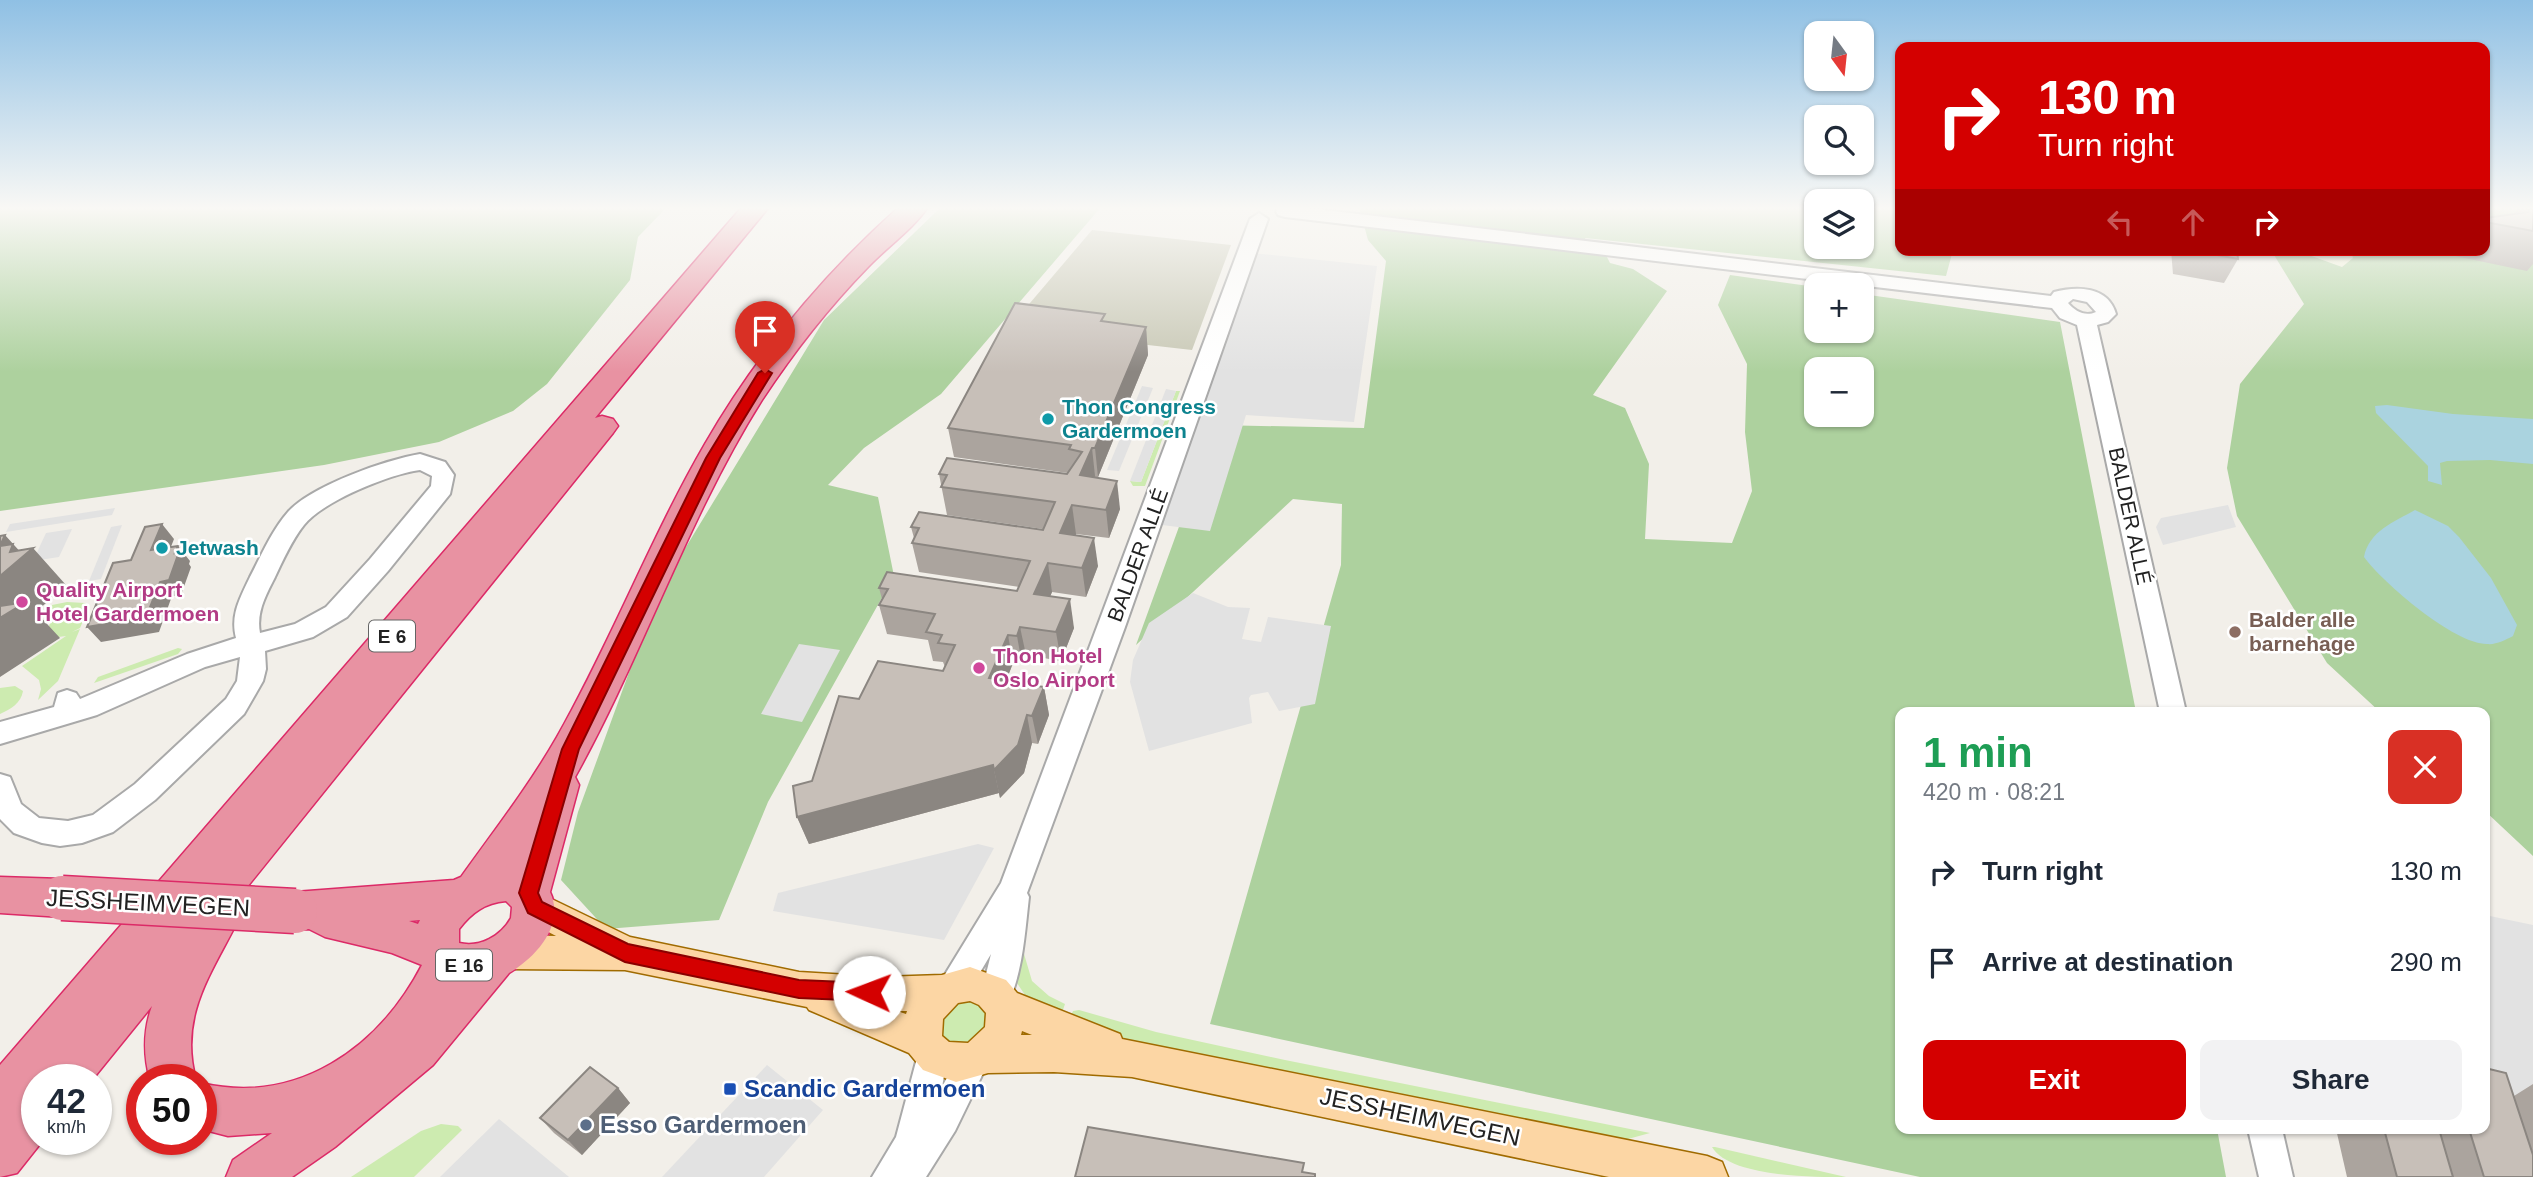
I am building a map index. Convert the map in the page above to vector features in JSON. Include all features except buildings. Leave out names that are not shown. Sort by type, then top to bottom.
[{"type":"highway","name":"E 6","points":[[0,1100],[716,262]]},
{"type":"highway","name":"E 6","points":[[76,1064],[265,832],[719,262]]},
{"type":"highway","name":"E 16","points":[[570,749],[532,900],[528,931],[500,956],[476,965],[460,965],[443,955],[437,930],[442,918],[468,893],[570,749],[689,504],[746,402],[781,350],[857,262]]},
{"type":"highway","name":"E 6","points":[[169,1064],[166,1053],[173,1010],[211,931],[265,832]]},
{"type":"highway","name":"E 16","points":[[468,893],[506,883],[519,886],[532,900]]},
{"type":"highway","name":"JESSHEIMVEGEN","points":[[0,895],[295,911],[468,893]]},
{"type":"highway","name":"JESSHEIMVEGEN","points":[[295,911],[392,934],[443,955]]},
{"type":"highway","points":[[217,1110],[232,1114],[263,1111],[308,1098],[354,1074],[406,1029],[430,994],[443,955]]},
{"type":"highway","points":[[250,1177],[318,1130],[417,1050],[500,956]]},
{"type":"highway","points":[[0,1156],[21,1130]]},
{"type":"main road","points":[[532,900],[625,953]]},
{"type":"main road","points":[[500,956],[625,953],[799,989],[882,994],[978,985],[1001,1000],[1006,1027],[1002,1037],[979,1058],[951,1063],[928,1047],[799,989]]},
{"type":"main road","points":[[928,1047],[923,1019],[927,1009],[948,989]]},
{"type":"main road","name":"JESSHEIMVEGEN","points":[[1001,1000],[1132,1058]]},
{"type":"main road","name":"JESSHEIMVEGEN","points":[[979,1058],[1054,1053],[1132,1058],[1707,1177]]},
{"type":"street","name":"BALDER ALLÉ","points":[[1001,1000],[1014,889],[1234,262]]},
{"type":"street","name":"BALDER ALLÉ","points":[[1720,262],[2058,303],[2070,315],[2085,320],[2172,707]]},
{"type":"street","points":[[0,733],[68,707],[106,702],[194,661],[252,645],[274,641],[330,617],[364,582],[442,488],[443,475],[437,467],[420,462],[407,464],[311,505],[296,518],[246,617],[252,645],[256,659],[251,680],[238,703],[143,793],[108,820],[85,831],[66,835],[30,828],[15,820],[3,800],[0,785]]},
{"type":"street","name":"BALDER ALLÉ","points":[[948,989],[1014,889]]},
{"type":"street","points":[[889,1177],[910,1146],[921,1113],[928,1047]]},
{"type":"street","points":[[907,1177],[979,1058]]},
{"type":"street","points":[[2266,1134],[2276,1177]]},
{"type":"shaded area","points":[[1065,262],[1225,262],[1192,350],[1008,329]]},
{"type":"shaded area","points":[[1249,262],[1338,262],[1377,266],[1354,422],[1246,415],[1210,531],[1162,525]]},
{"type":"shaded area","points":[[2328,262],[2348,262],[2342,267]]},
{"type":"shaded area","points":[[1142,386],[1153,388],[1119,471],[1107,470]]},
{"type":"shaded area","points":[[1166,389],[1176,391],[1141,482],[1130,481]]},
{"type":"shaded area","points":[[2228,505],[2236,527],[2163,545],[2156,527],[2161,518]]},
{"type":"shaded area","points":[[115,508],[112,515],[6,532],[10,524]]},
{"type":"shaded area","points":[[122,525],[101,579],[89,581],[111,527]]},
{"type":"shaded area","points":[[72,529],[59,557],[33,561],[46,533]]},
{"type":"shaded area","points":[[1193,593],[1228,607],[1250,608],[1242,639],[1261,642],[1268,617],[1331,626],[1315,704],[1279,711],[1268,692],[1251,695],[1249,698],[1252,723],[1149,751],[1130,682],[1133,660],[1149,623]]},
{"type":"shaded area","points":[[799,644],[840,650],[802,722],[761,714]]},
{"type":"shaded area","points":[[978,844],[994,848],[944,940],[773,911],[778,893]]},
{"type":"shaded area","points":[[2490,916],[2533,925],[2533,1106],[2490,1096]]},
{"type":"shaded area","points":[[767,1065],[823,1110],[764,1177],[662,1177]]},
{"type":"shaded area","points":[[499,1119],[569,1177],[440,1177]]},
{"type":"green space","points":[[0,262],[633,262],[630,280],[547,384],[513,411],[439,442],[324,465],[0,511]]},
{"type":"green space","points":[[884,262],[1054,262],[941,394],[864,448],[828,485],[878,497],[894,576],[768,802],[719,920],[606,929],[561,880],[578,812],[658,593],[824,320]]},
{"type":"green space","points":[[1386,262],[1609,262],[1633,269],[1667,291],[1593,395],[1625,408],[1649,464],[1645,539],[1732,543],[1752,491],[1745,432],[1747,364],[1718,305],[1730,275],[1804,285],[1804,343],[1874,343],[1874,296],[2060,322],[2135,707],[1895,707],[1895,1134],[2218,1134],[2226,1177],[1920,1177],[1210,1024],[1341,565],[1342,504],[1293,499],[1136,645],[1216,425],[1364,428]]},
{"type":"green space","points":[[1812,262],[1950,262],[1946,276]]},
{"type":"green space","points":[[2278,262],[2328,262],[2342,267],[2348,262],[2533,262],[2533,856],[2490,816],[2490,707],[2375,707],[2327,663],[2237,516],[2227,468],[2240,384],[2304,304]]},
{"type":"green space","points":[[1176,391],[1180,391],[1145,486],[1133,486],[1130,481],[1141,482]]},
{"type":"green space","points":[[85,603],[89,607],[80,628],[72,632],[80,629],[58,681],[38,700],[41,689],[39,680],[22,666],[66,636],[43,639],[53,617],[43,612],[52,605]]},
{"type":"green space","points":[[178,648],[182,649],[178,654],[94,683],[98,677]]},
{"type":"green space","points":[[15,686],[23,691],[20,699],[12,708],[0,714],[0,688]]},
{"type":"green space","points":[[1022,947],[1032,981],[1049,996],[1065,1004],[1060,1019],[1029,1001],[1015,980]]},
{"type":"green space","points":[[977,1002],[987,1011],[990,1024],[970,1045],[950,1043],[942,1034],[945,1016],[958,1004]]},
{"type":"green space","points":[[1079,1010],[1156,1032],[1285,1060],[1650,1133],[1617,1142],[1116,1038],[1069,1020],[1073,1011]]},
{"type":"green space","points":[[441,1124],[458,1126],[462,1130],[414,1177],[351,1177],[421,1131]]},
{"type":"green space","points":[[1712,1147],[1846,1177],[1753,1170],[1722,1157]]},
{"type":"water","points":[[2387,405],[2453,414],[2533,419],[2533,464],[2490,460],[2447,461],[2440,463],[2442,485],[2428,481],[2428,466],[2376,413],[2375,406]]},
{"type":"water","points":[[2415,510],[2448,526],[2491,578],[2517,625],[2513,636],[2487,644],[2457,634],[2403,596],[2364,557],[2371,540],[2377,534]]},
{"type":"place","name":"Thon Congress Gardermoen","points":[[1048,419]]},
{"type":"place","name":"Jetwash","points":[[162,548]]},
{"type":"place","name":"Quality Airport Hotel Gardermoen","points":[[22,602]]},
{"type":"place","name":"Balder alle barnehage","points":[[2235,632]]},
{"type":"place","name":"Thon Hotel Oslo Airport","points":[[979,668]]},
{"type":"place","name":"Scandic Gardermoen","points":[[730,1089]]},
{"type":"place","name":"Esso Gardermoen","points":[[586,1125]]},
{"type":"route","points":[[765,373],[713,458],[570,749],[529,893],[535,907],[625,953],[799,989],[869,992]]}]
